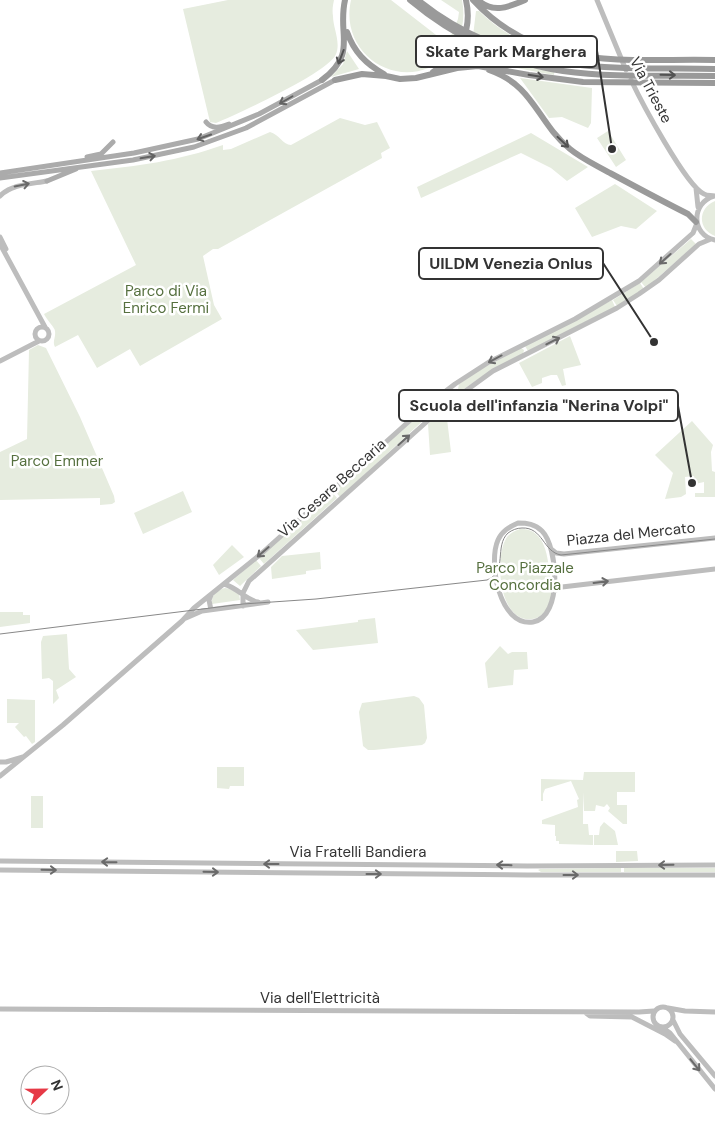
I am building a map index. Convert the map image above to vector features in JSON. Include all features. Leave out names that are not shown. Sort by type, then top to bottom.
[{"type":"highway","points":[[322,80],[335,68],[342,57],[345,40],[345,0]]},
{"type":"highway","points":[[410,0],[427,15],[492,51],[528,63],[562,71],[591,74],[696,72],[715,69]]},
{"type":"highway","points":[[418,0],[460,28],[499,46],[534,57],[563,63],[696,72],[715,76]]},
{"type":"highway","points":[[430,74],[449,60],[461,45],[468,26],[466,0]]},
{"type":"highway","points":[[473,0],[503,26],[529,42],[554,51],[584,58],[715,60]]},
{"type":"highway","points":[[478,0],[489,7],[500,9],[525,0]]},
{"type":"highway","points":[[344,26],[352,44],[363,60],[386,76]]},
{"type":"highway","points":[[470,66],[495,72],[518,86],[528,96],[552,131],[578,154],[688,214],[697,223]]},
{"type":"highway","points":[[335,80],[362,74],[408,79],[470,66],[485,66],[529,75],[583,82],[715,84]]},
{"type":"main road","points":[[0,178],[182,144],[214,134],[249,119],[322,80]]},
{"type":"main road","points":[[0,173],[159,155],[213,141],[261,121],[335,80]]},
{"type":"main road","points":[[206,122],[209,126],[218,128],[249,119]]},
{"type":"main road","points":[[47,181],[81,164],[85,157],[103,153],[113,142]]},
{"type":"street","name":"Via Trieste","points":[[597,0],[617,51],[640,98],[668,147],[695,186],[705,195],[715,196]]},
{"type":"street","points":[[0,196],[8,189],[16,186],[47,181]]},
{"type":"street","name":"Via Trieste","points":[[695,186],[698,208],[697,223]]},
{"type":"street","points":[[698,208],[705,200],[715,196]]},
{"type":"street","points":[[697,223],[702,233],[713,240]]},
{"type":"street","name":"Via Cesare Beccaria","points":[[182,621],[213,592],[262,554],[425,407],[455,384],[489,362],[575,319],[639,281],[693,233],[697,223]]},
{"type":"street","points":[[0,237],[39,317],[49,331],[49,338],[45,341],[39,340],[0,361]]},
{"type":"street","name":"Via Cesare Beccaria","points":[[243,594],[248,582],[426,420],[493,371],[617,308],[659,280],[698,245],[713,240]]},
{"type":"street","points":[[0,244],[14,268]]},
{"type":"street","points":[[28,345],[38,328],[39,317]]},
{"type":"street","points":[[38,328],[45,327]]},
{"type":"street","points":[[35,335],[39,340]]},
{"type":"street","points":[[520,346],[525,349],[524,356]]},
{"type":"street","points":[[455,384],[455,391],[462,393]]},
{"type":"street","points":[[518,523],[530,524],[539,528],[546,536],[551,549],[554,591],[551,608],[546,615],[537,621],[521,622],[512,616],[504,604],[495,568],[498,540],[506,530],[518,523]]},
{"type":"street","name":"Piazza del Mercato","points":[[551,549],[557,553],[566,554],[715,538]]},
{"type":"street","points":[[554,591],[562,587],[715,569]]},
{"type":"street","points":[[0,776],[63,726],[182,621],[198,612],[268,602],[254,601],[234,587],[224,584]]},
{"type":"street","points":[[211,610],[210,598],[213,592]]},
{"type":"street","points":[[243,594],[243,606]]},
{"type":"street","points":[[0,762],[25,756]]},
{"type":"street","name":"Via Fratelli Bandiera","points":[[0,861],[527,866],[715,865]]},
{"type":"street","name":"Via Fratelli Bandiera","points":[[0,870],[527,875],[715,874]]},
{"type":"street","points":[[715,1012],[685,1012],[661,1007],[654,1011],[652,1019],[656,1025],[663,1028],[675,1041],[715,1089]]},
{"type":"street","points":[[667,1008],[672,1012],[681,1036],[715,1076]]},
{"type":"street","name":"Via dell'Elettricità","points":[[0,1009],[654,1011]]},
{"type":"street","points":[[584,1012],[590,1016],[632,1017],[675,1041]]},
{"type":"street","name":"Via dell'Elettricità","points":[[639,1012],[652,1019]]},
{"type":"street","points":[[663,1028],[670,1025],[673,1018],[685,1012]]},
{"type":"green space","points":[[228,0],[334,0],[333,21],[337,49],[330,62],[318,71],[262,102],[216,123],[210,122],[183,9]]},
{"type":"green space","points":[[351,0],[391,0],[440,38],[448,48],[449,54],[432,66],[414,72],[396,71],[379,65],[365,54],[355,39],[350,21]]},
{"type":"green space","points":[[441,0],[462,0],[463,22],[457,43],[450,38],[459,12]]},
{"type":"green space","points":[[476,11],[479,11],[496,26],[515,38],[556,56],[554,75],[481,62],[456,63],[473,36]]},
{"type":"green space","points":[[347,51],[359,69],[331,77],[343,64]]},
{"type":"green space","points":[[520,78],[592,88],[591,123],[588,128],[562,117],[549,118]]},
{"type":"green space","name":"Parco di Via Enrico Fermi","points":[[340,118],[365,125],[377,122],[390,148],[381,153],[382,158],[203,256],[214,305],[222,319],[140,366],[130,349],[97,368],[78,335],[55,347],[55,330],[44,314],[136,265],[91,171],[158,162],[206,151],[223,145],[223,150],[231,149],[270,132],[288,145],[291,145]]},
{"type":"green space","points":[[608,131],[626,160],[616,167],[597,138]]},
{"type":"green space","points":[[531,133],[588,167],[567,181],[551,168],[521,153],[421,198],[417,187]]},
{"type":"green space","points":[[615,184],[657,211],[636,229],[621,226],[592,237],[575,208]]},
{"type":"green space","points":[[715,201],[715,236],[705,229],[702,218],[705,208]]},
{"type":"green space","points":[[691,239],[696,244],[646,288],[641,282]]},
{"type":"green space","points":[[640,283],[644,289],[617,306],[613,300]]},
{"type":"green space","points":[[612,300],[615,307],[528,351],[525,346]]},
{"type":"green space","points":[[570,336],[581,365],[563,369],[566,385],[562,386],[557,375],[551,375],[542,378],[542,383],[532,387],[519,363]]},
{"type":"green space","name":"Parco Emmer","points":[[38,345],[46,348],[80,417],[114,496],[115,502],[112,504],[100,505],[100,498],[0,500],[0,452],[27,439],[29,350]]},
{"type":"green space","points":[[521,348],[524,350],[523,354],[481,377],[461,391],[458,389],[459,384],[483,368]]},
{"type":"green space","points":[[453,389],[457,394],[427,417],[340,497],[334,490],[425,410]]},
{"type":"green space","points":[[442,411],[447,419],[451,452],[430,455],[428,424]]},
{"type":"green space","points":[[692,421],[713,445],[711,452],[712,471],[715,472],[715,497],[695,497],[695,493],[704,493],[704,482],[695,484],[694,476],[685,477],[686,494],[681,497],[665,499],[673,473],[655,455]]},
{"type":"green space","points":[[183,491],[192,512],[143,534],[134,513]]},
{"type":"green space","points":[[332,492],[337,498],[264,564],[259,558]]},
{"type":"green space","name":"Parco Piazzale Concordia","points":[[520,529],[535,533],[544,546],[548,562],[551,599],[546,610],[538,617],[532,619],[521,617],[512,611],[502,587],[500,572],[503,546],[507,537]]},
{"type":"green space","points":[[232,545],[244,557],[219,575],[213,565]]},
{"type":"green space","points":[[320,552],[321,569],[306,571],[306,574],[272,579],[271,567],[282,556]]},
{"type":"green space","points":[[256,560],[261,566],[240,586],[233,580]]},
{"type":"green space","points":[[225,588],[239,594],[240,600],[212,604],[212,598],[215,593]]},
{"type":"green space","points":[[0,612],[23,612],[23,615],[30,615],[30,623],[0,627]]},
{"type":"green space","points":[[375,618],[378,643],[313,650],[296,630],[358,622],[358,620]]},
{"type":"green space","points":[[67,634],[69,669],[76,677],[56,690],[59,698],[53,704],[53,681],[49,678],[42,679],[41,642],[43,636]]},
{"type":"green space","points":[[500,646],[508,654],[512,652],[527,652],[528,669],[514,670],[513,685],[488,688],[485,663]]},
{"type":"green space","points":[[414,696],[419,698],[424,705],[427,738],[425,743],[422,745],[374,750],[368,750],[363,746],[359,712],[362,703]]},
{"type":"green space","points":[[7,699],[35,700],[35,742],[32,744],[15,727],[19,723],[7,723]]},
{"type":"green space","points":[[217,767],[244,767],[244,786],[230,786],[229,789],[217,788]]},
{"type":"green space","points":[[584,772],[635,772],[635,792],[617,792],[617,805],[627,805],[627,824],[623,824],[608,811],[610,808],[607,804],[604,807],[596,805],[595,811],[584,811],[583,792],[583,824],[588,824],[589,835],[593,835],[593,845],[559,844],[559,841],[556,841],[555,825],[542,824],[542,820],[578,807],[577,800],[579,799],[571,781],[545,789],[543,801],[541,801],[541,779],[583,780]]},
{"type":"green space","points":[[31,796],[43,796],[43,828],[31,828]]},
{"type":"green space","points":[[604,822],[615,831],[618,845],[594,845],[594,835],[599,835],[600,827]]},
{"type":"green space","points":[[616,851],[637,851],[638,861],[616,862]]},
{"type":"green space","points":[[621,868],[621,872],[541,872],[538,870],[540,869]]},
{"type":"green space","points":[[624,868],[715,868],[715,872],[624,872]]},
{"type":"tram line","points":[[0,634],[243,604],[316,599],[487,580],[497,571],[504,538],[508,533],[520,528],[534,531],[550,549],[561,555],[715,539]]},
{"type":"place","name":"Skate Park Marghera","points":[[612,149]]},
{"type":"place","name":"UILDM Venezia Onlus","points":[[654,342]]},
{"type":"place","name":"Scuola dell'infanzia \"Nerina Volpi\"","points":[[692,483]]}]
